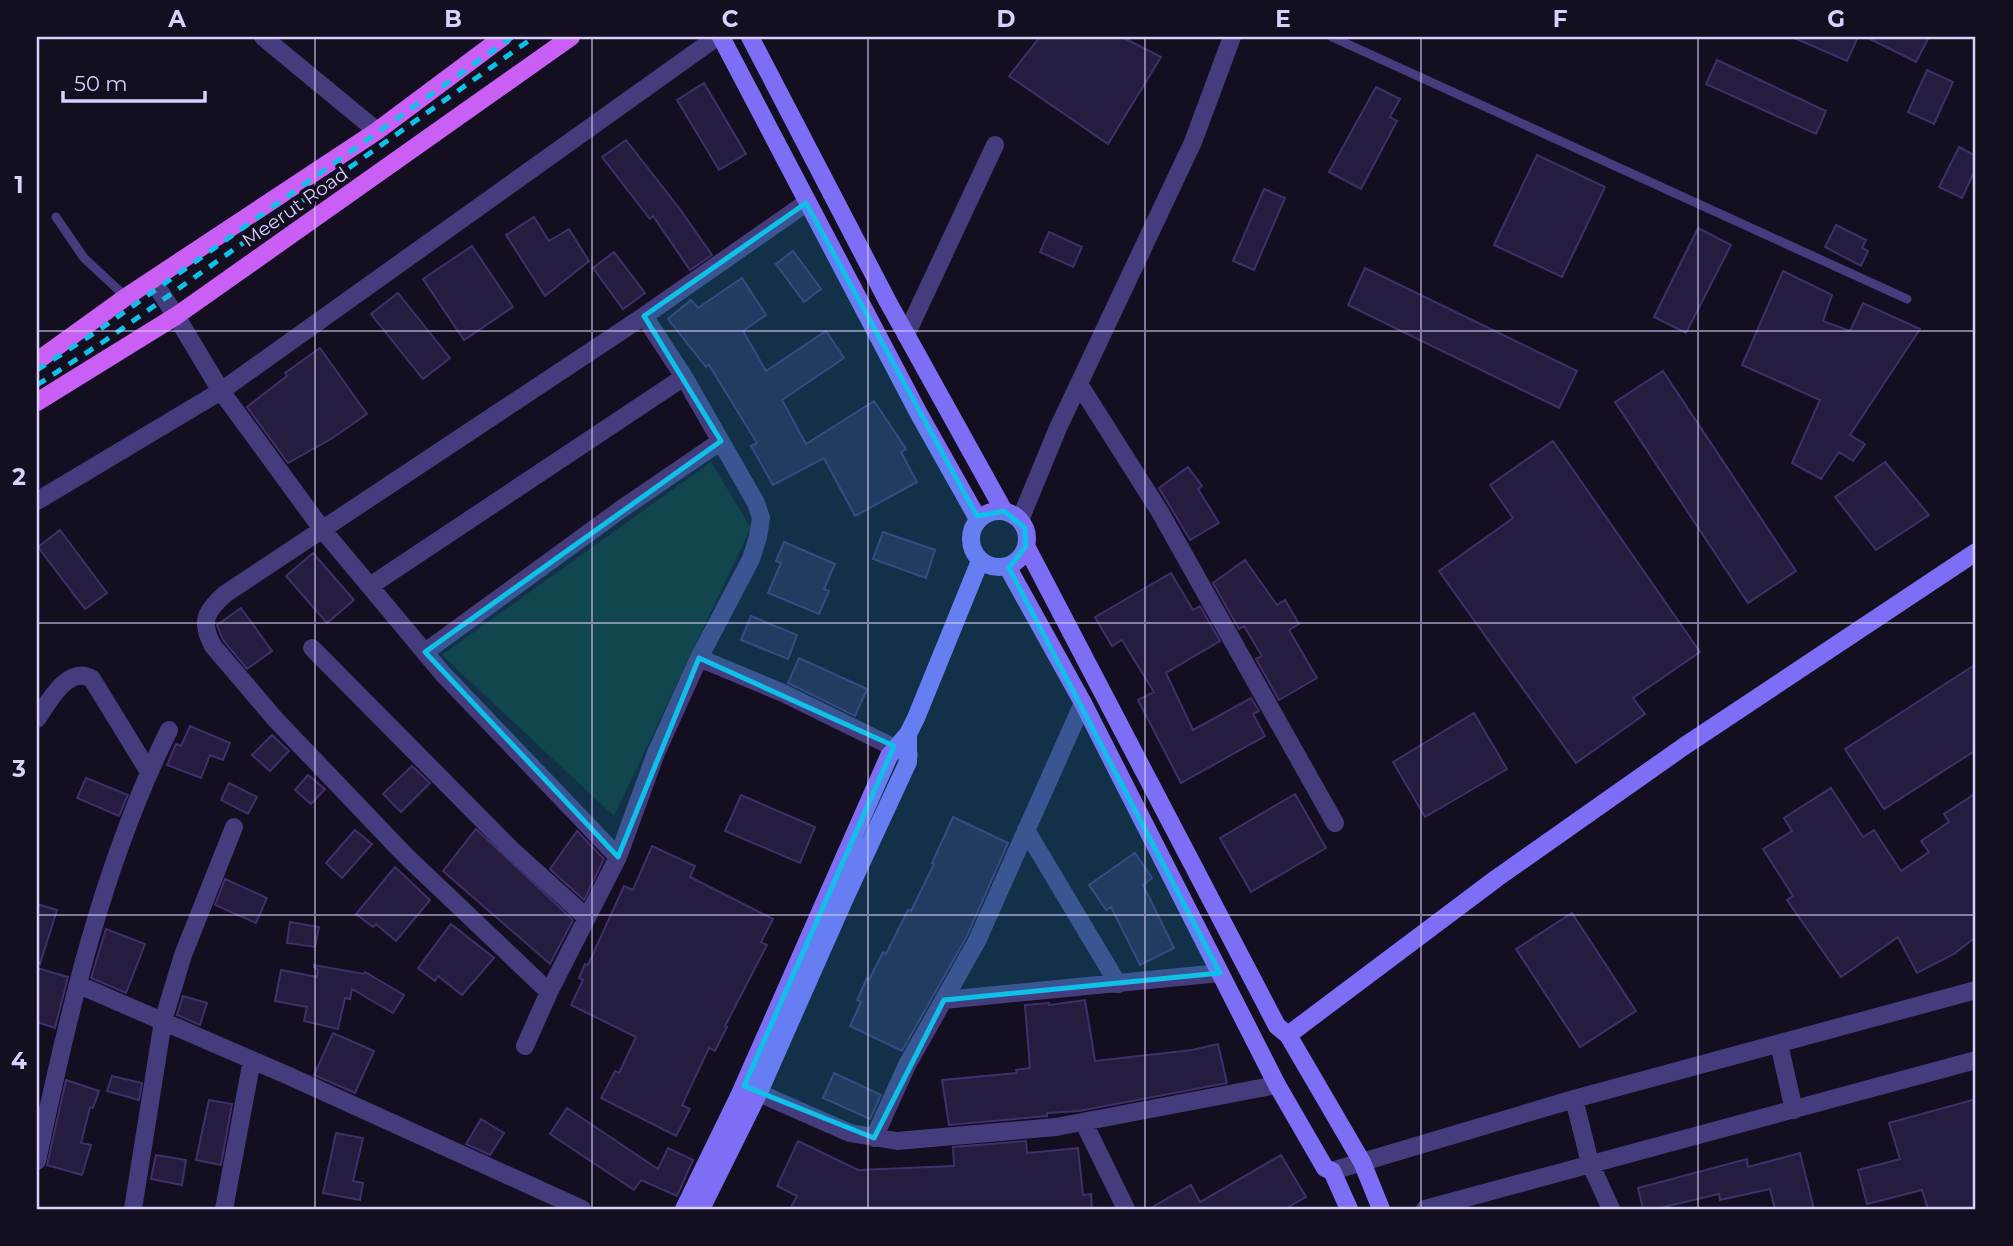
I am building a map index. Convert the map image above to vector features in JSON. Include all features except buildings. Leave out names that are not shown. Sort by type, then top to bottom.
[{"type":"main road","name":"Meerut Road","points":[[37,402],[176,316],[571,37]]},
{"type":"main road","name":"Meerut Road","points":[[37,360],[126,297],[377,131],[497,38]]},
{"type":"street","points":[[263,37],[377,131]]},
{"type":"street","points":[[37,501],[221,391],[719,37],[919,414],[978,519]]},
{"type":"street","points":[[750,37],[906,335],[1004,511]]},
{"type":"street","points":[[1020,520],[1079,384],[1193,142],[1232,37]]},
{"type":"street","points":[[906,335],[995,145]]},
{"type":"street","points":[[549,992],[406,856],[276,720],[224,661],[206,634],[205,620],[211,607],[218,601],[322,529],[644,317],[807,203]]},
{"type":"street","points":[[153,281],[221,391],[322,529],[425,652],[618,857]]},
{"type":"street","points":[[525,1046],[549,992],[618,857],[656,753],[699,658],[751,559],[758,537],[761,518],[756,503],[684,377],[644,317]]},
{"type":"street","points":[[370,586],[684,377]]},
{"type":"street","points":[[1079,384],[1160,512],[1335,823]]},
{"type":"street","points":[[425,652],[620,510],[721,441]]},
{"type":"street","points":[[995,511],[1004,511],[1020,520],[1027,537],[1022,555],[1007,566],[993,566],[981,561],[971,545],[970,536],[978,519],[995,511]]},
{"type":"street","points":[[1026,546],[1277,1026],[1288,1035],[1362,1162],[1381,1209]]},
{"type":"street","points":[[1288,1035],[1497,878],[1672,755],[1976,551]]},
{"type":"street","points":[[701,1209],[751,1089],[902,751],[981,561]]},
{"type":"street","points":[[1007,566],[1083,703],[1276,1085],[1325,1168],[1332,1171],[1574,1099],[1976,990]]},
{"type":"street","points":[[312,648],[513,851],[587,918]]},
{"type":"street","points":[[699,658],[783,693],[902,751]]},
{"type":"street","points":[[37,719],[64,683],[75,676],[85,675],[92,679],[149,772]]},
{"type":"street","points":[[874,1138],[907,1065],[978,941],[1083,703]]},
{"type":"street","points":[[37,1161],[57,1069],[103,891],[149,772],[169,730]]},
{"type":"street","points":[[132,1209],[163,1021],[183,955],[234,827]]},
{"type":"street","points":[[1026,830],[1118,984]]},
{"type":"street","points":[[944,1000],[1220,973]]},
{"type":"street","points":[[79,985],[582,1209]]},
{"type":"street","points":[[1779,1044],[1794,1110]]},
{"type":"street","points":[[224,1209],[252,1060]]},
{"type":"street","points":[[1425,1209],[1976,1060]]},
{"type":"street","points":[[751,1089],[850,1133],[897,1141],[1084,1123],[1276,1085]]},
{"type":"street","points":[[684,1209],[751,1089]]},
{"type":"street","points":[[1574,1099],[1590,1163],[1611,1209]]},
{"type":"street","points":[[1084,1123],[1126,1209]]},
{"type":"street","points":[[1332,1171],[1349,1209]]},
{"type":"lane","points":[[1332,37],[1908,299]]},
{"type":"lane","points":[[56,217],[84,258],[126,297]]},
{"type":"highlighted area","points":[[806,203],[977,516],[1004,511],[1025,528],[1026,546],[1009,568],[1220,973],[944,1000],[874,1138],[744,1086],[894,746],[699,658],[618,857],[425,652],[721,441],[644,316]]},
{"type":"green space","points":[[711,462],[751,528],[614,816],[442,655]]},
{"type":"railway","points":[[37,370],[99,330],[512,37]]},
{"type":"railway","points":[[37,385],[106,340],[534,37]]}]
